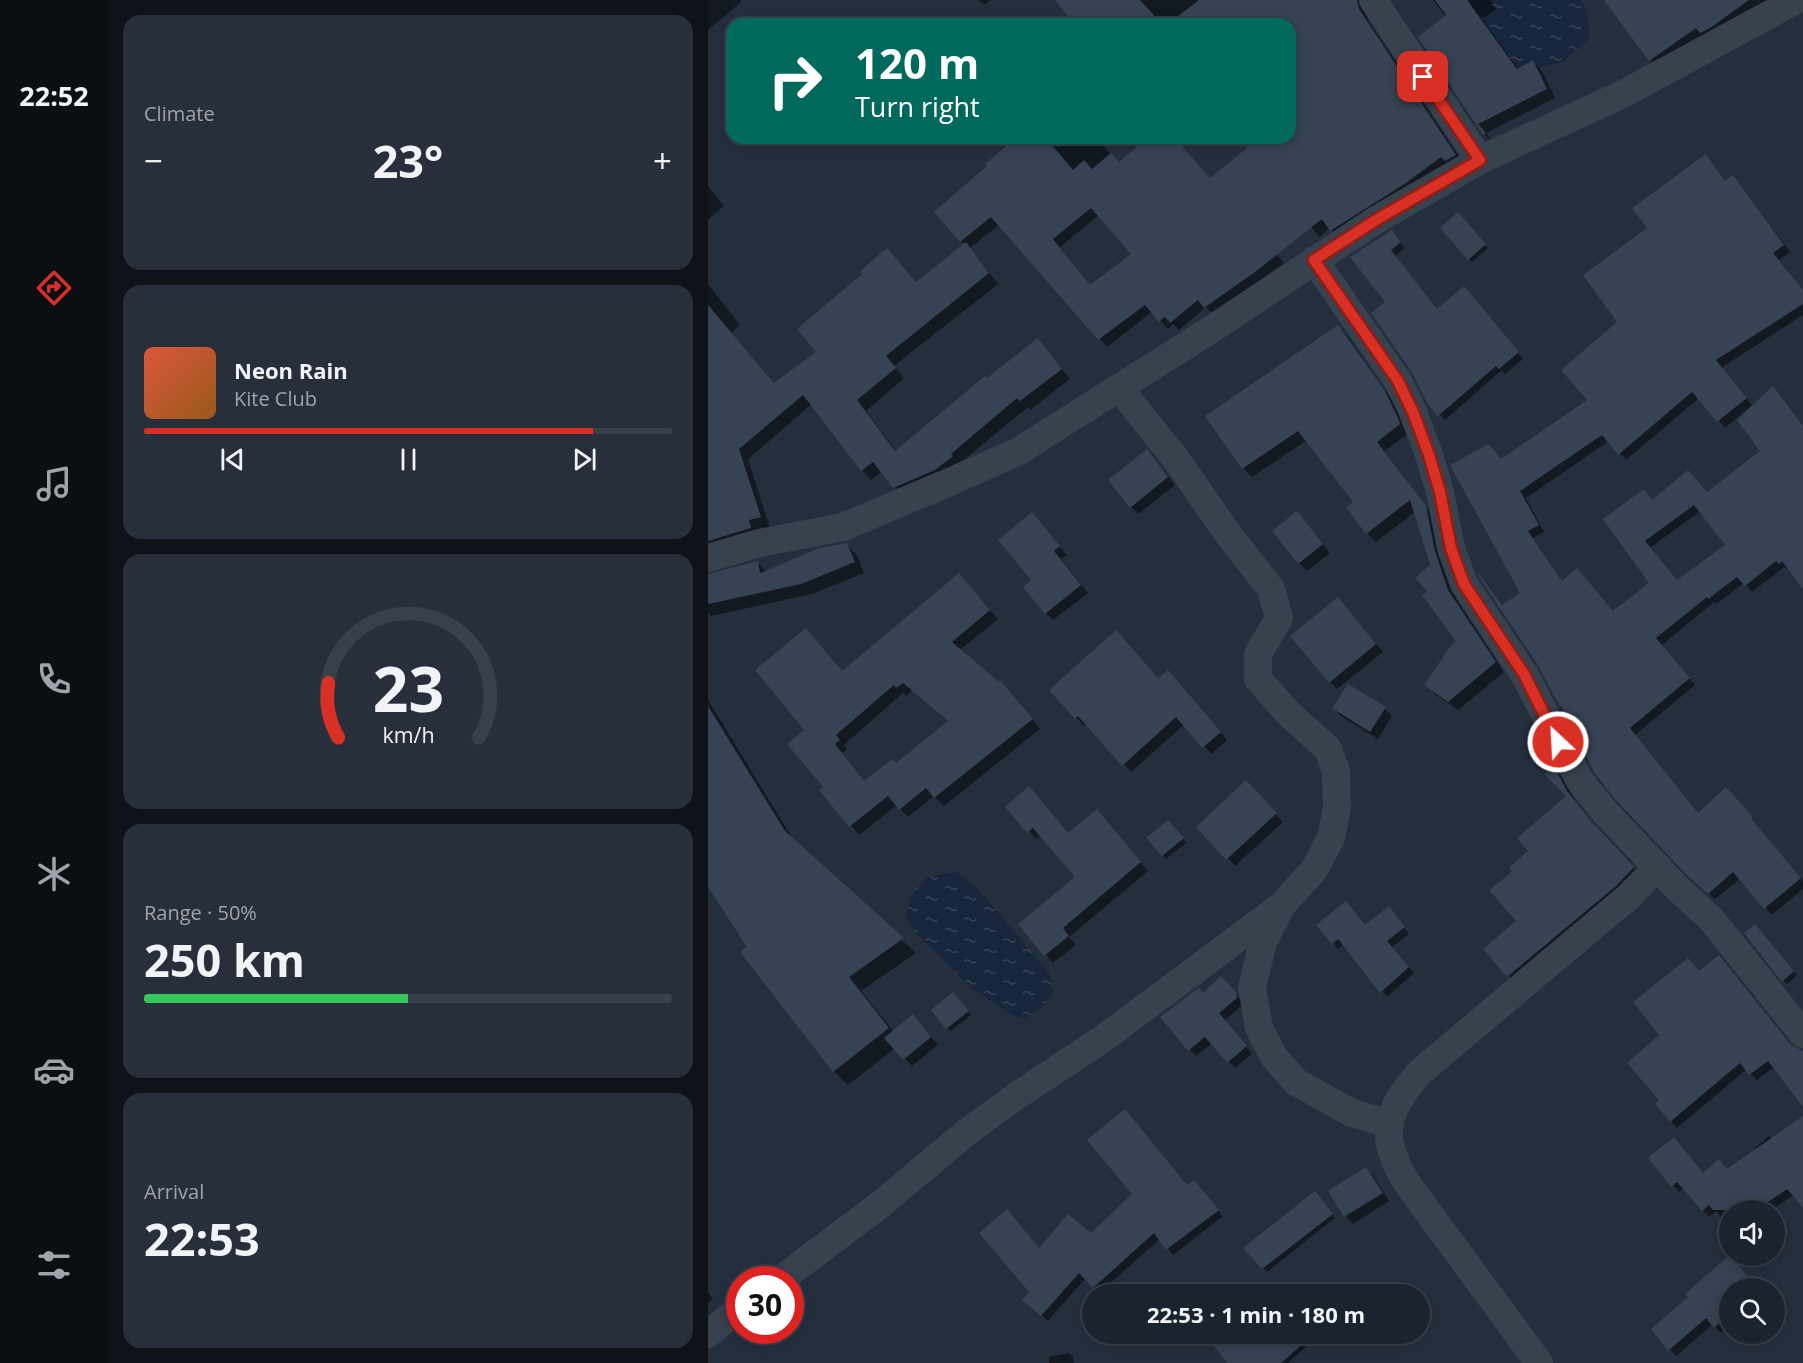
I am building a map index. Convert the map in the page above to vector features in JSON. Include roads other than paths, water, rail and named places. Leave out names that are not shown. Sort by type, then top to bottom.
[{"type":"street","points":[[1373,0],[1480,160]]},
{"type":"street","points":[[708,558],[759,543],[843,527],[1019,451],[1212,329],[1376,220],[1480,160],[1623,94],[1796,0]]},
{"type":"street","points":[[1801,0],[1803,4]]},
{"type":"street","points":[[1314,260],[1398,381],[1413,412],[1429,455],[1440,492],[1451,548],[1464,584],[1524,674],[1580,781],[1604,811],[1712,920],[1803,1034]]},
{"type":"street","points":[[799,1266],[881,1204],[977,1125],[1104,1038],[1281,906],[1314,870],[1331,838],[1337,807],[1335,771],[1328,750],[1289,714],[1258,679],[1258,654],[1279,618],[1271,589],[1228,534],[1176,459],[1119,388]]},
{"type":"street","points":[[1539,1363],[1406,1182],[1394,1161],[1388,1138],[1391,1117],[1403,1092],[1420,1072],[1627,898],[1658,867]]},
{"type":"street","points":[[1281,906],[1263,942],[1252,987],[1259,1028],[1274,1057],[1296,1082],[1352,1113],[1390,1124]]},
{"type":"street","points":[[708,1334],[726,1319]]},
{"type":"water","points":[[1471,0],[1581,0],[1587,11],[1590,38],[1564,61],[1535,69],[1517,70],[1472,8]]},
{"type":"water","points":[[957,872],[979,890],[1049,973],[1054,992],[1044,1005],[1025,1019],[1014,1016],[972,989],[914,931],[906,915],[912,894],[927,877]]}]
